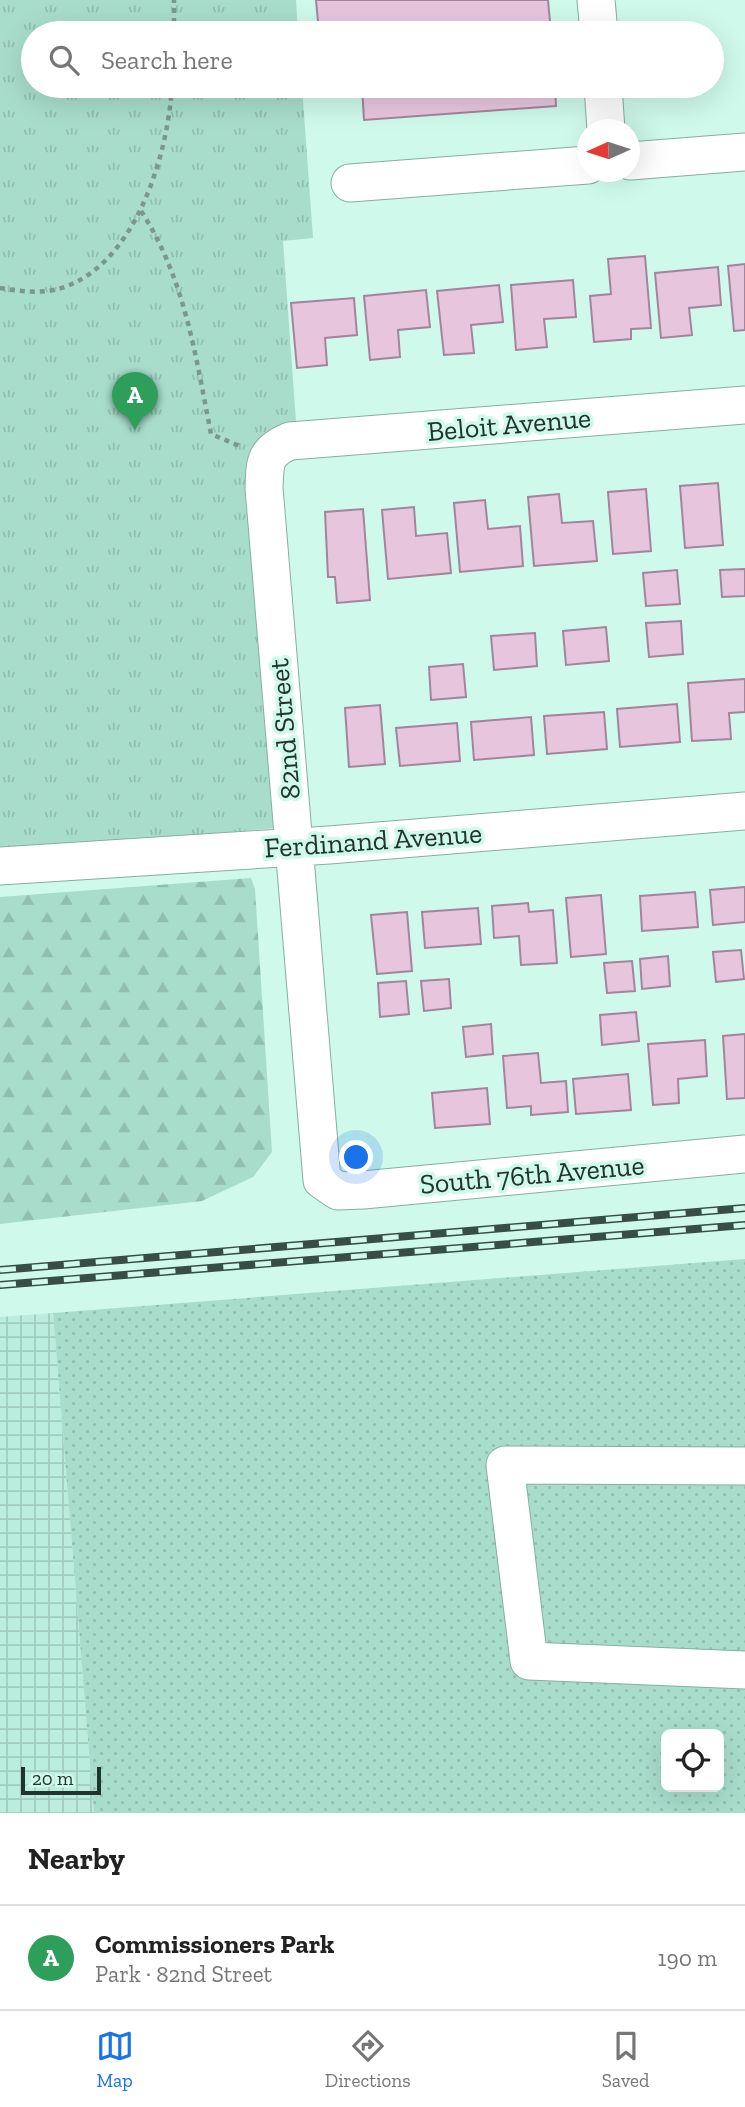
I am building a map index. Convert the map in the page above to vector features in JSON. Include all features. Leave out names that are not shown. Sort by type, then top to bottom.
[{"type":"street","points":[[596,0],[598,21]]},
{"type":"street","points":[[604,98],[605,119]]},
{"type":"street","points":[[640,160],[745,152]]},
{"type":"street","points":[[350,183],[577,165]]},
{"type":"street","name":"Beloit Avenue","points":[[270,455],[290,441],[745,405]]},
{"type":"street","name":"82nd Street","points":[[270,455],[264,488],[322,1181]]},
{"type":"street","name":"Ferdinand Avenue","points":[[0,866],[745,811]]},
{"type":"street","name":"South 76th Avenue","points":[[322,1181],[338,1191],[363,1190],[745,1154]]},
{"type":"street","points":[[745,1466],[505,1465],[529,1661],[745,1670]]},
{"type":"path","points":[[174,0],[174,21]]},
{"type":"path","points":[[0,288],[43,292],[75,282],[105,259],[141,211],[167,133],[171,98]]},
{"type":"path","points":[[141,211],[163,256],[193,338],[211,433],[247,449],[270,455]]},
{"type":"shaded area","points":[[53,1313],[94,1813],[0,1813],[0,1317]]},
{"type":"green space","points":[[0,0],[296,0],[297,21],[21,21],[21,98],[303,98],[313,238],[283,241],[296,422],[270,432],[252,453],[277,828],[0,851]]},
{"type":"green space","points":[[251,878],[255,889],[272,1152],[253,1177],[202,1201],[0,1224],[0,897]]},
{"type":"green space","points":[[745,1259],[745,1813],[94,1813],[53,1313]]},
{"type":"building","points":[[316,0],[548,0],[550,21],[318,21]]},
{"type":"building","points":[[363,98],[556,98],[556,106],[364,120]]},
{"type":"building","points":[[645,256],[651,328],[631,329],[631,339],[594,342],[590,296],[611,294],[608,259]]},
{"type":"building","points":[[745,264],[745,330],[734,331],[728,266]]},
{"type":"building","points":[[718,267],[721,305],[689,308],[692,335],[661,338],[655,273]]},
{"type":"building","points":[[573,280],[576,317],[544,319],[547,347],[516,350],[511,285]]},
{"type":"building","points":[[499,285],[503,322],[471,325],[474,353],[444,355],[437,291]]},
{"type":"building","points":[[426,290],[430,327],[398,330],[400,357],[370,360],[364,296]]},
{"type":"building","points":[[354,298],[357,335],[325,338],[327,365],[297,368],[291,303]]},
{"type":"building","points":[[718,483],[723,545],[685,548],[680,486]]},
{"type":"building","points":[[646,489],[651,551],[613,554],[608,492]]},
{"type":"building","points":[[559,494],[562,523],[593,521],[597,561],[534,566],[528,497]]},
{"type":"building","points":[[485,500],[488,529],[520,526],[523,566],[460,572],[454,503]]},
{"type":"building","points":[[414,507],[416,536],[447,533],[451,573],[388,579],[382,510]]},
{"type":"building","points":[[363,509],[370,600],[337,603],[335,577],[328,577],[325,512]]},
{"type":"building","points":[[745,569],[745,596],[722,597],[720,570]]},
{"type":"building","points":[[677,570],[680,604],[646,606],[643,573]]},
{"type":"building","points":[[681,621],[683,654],[649,657],[646,623]]},
{"type":"building","points":[[606,627],[609,661],[566,665],[563,631]]},
{"type":"building","points":[[535,633],[537,666],[494,670],[491,636]]},
{"type":"building","points":[[463,664],[466,697],[431,700],[429,667]]},
{"type":"building","points":[[745,679],[745,712],[729,713],[731,739],[692,741],[688,683]]},
{"type":"building","points":[[677,704],[680,742],[620,747],[617,709]]},
{"type":"building","points":[[380,705],[385,764],[349,767],[345,708]]},
{"type":"building","points":[[604,712],[607,749],[547,754],[544,716]]},
{"type":"building","points":[[531,717],[534,755],[474,760],[471,722]]},
{"type":"building","points":[[457,723],[460,761],[400,766],[396,728]]},
{"type":"building","points":[[745,887],[745,922],[713,925],[710,890]]},
{"type":"building","points":[[695,892],[698,927],[642,931],[640,896]]},
{"type":"building","points":[[601,895],[606,954],[571,957],[566,898]]},
{"type":"building","points":[[528,903],[529,912],[553,910],[557,963],[521,965],[519,936],[494,938],[492,906]]},
{"type":"building","points":[[478,908],[481,944],[425,948],[422,912]]},
{"type":"building","points":[[407,912],[412,971],[377,974],[371,915]]},
{"type":"building","points":[[741,950],[744,979],[716,982],[713,952]]},
{"type":"building","points":[[668,956],[670,986],[642,989],[640,959]]},
{"type":"building","points":[[632,961],[635,991],[607,993],[604,963]]},
{"type":"building","points":[[449,979],[451,1008],[424,1011],[421,981]]},
{"type":"building","points":[[406,981],[409,1014],[380,1017],[378,983]]},
{"type":"building","points":[[636,1012],[639,1041],[602,1045],[600,1015]]},
{"type":"building","points":[[491,1024],[493,1054],[466,1057],[463,1027]]},
{"type":"building","points":[[745,1034],[745,1098],[727,1099],[723,1036]]},
{"type":"building","points":[[705,1040],[707,1076],[678,1079],[679,1103],[653,1105],[648,1044]]},
{"type":"building","points":[[538,1053],[541,1083],[566,1081],[568,1112],[531,1115],[531,1106],[507,1108],[503,1056]]},
{"type":"building","points":[[628,1074],[631,1110],[576,1114],[573,1079]]},
{"type":"building","points":[[487,1088],[490,1124],[435,1128],[432,1093]]},
{"type":"railway","points":[[0,1270],[745,1208]]},
{"type":"railway","points":[[0,1285],[745,1225]]},
{"type":"place","name":"Commissioners Park","points":[[135,430]]}]
